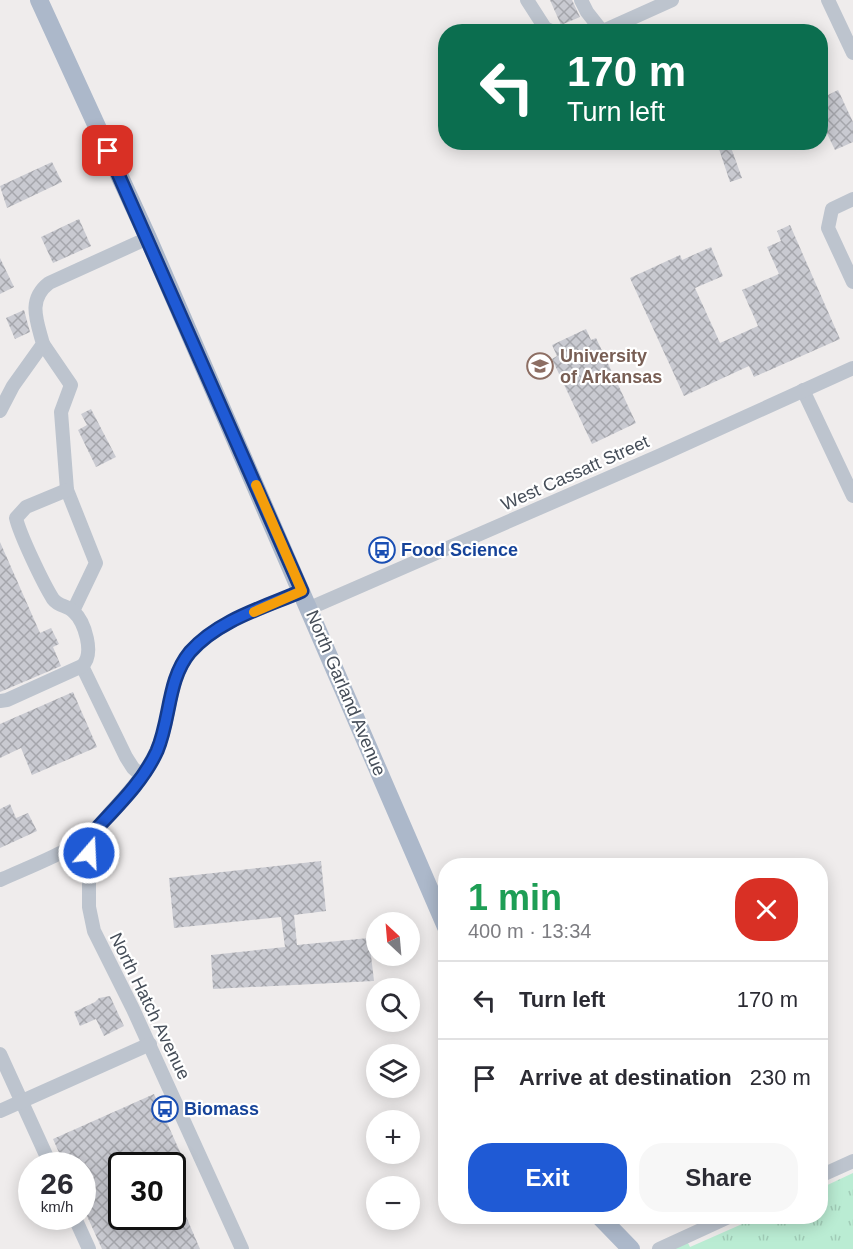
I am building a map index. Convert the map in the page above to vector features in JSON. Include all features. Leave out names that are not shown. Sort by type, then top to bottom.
[{"type":"main road","name":"North Garland Avenue","points":[[39,0],[148,238],[438,908]]},
{"type":"main road","points":[[607,1224],[631,1249]]},
{"type":"street","points":[[527,0],[542,24]]},
{"type":"street","points":[[581,0],[586,12],[596,24]]},
{"type":"street","points":[[618,24],[672,0]]},
{"type":"street","points":[[828,0],[853,53]]},
{"type":"street","points":[[853,199],[832,209],[828,228],[853,282]]},
{"type":"street","points":[[73,610],[96,563],[67,490],[61,412],[71,385],[44,344],[35,310],[36,297],[41,289],[148,238]]},
{"type":"street","points":[[0,411],[13,386],[44,344]]},
{"type":"street","name":"West Cassatt Street","points":[[0,880],[62,853],[89,837],[142,776],[161,739],[177,669],[192,650],[213,633],[238,619],[306,599],[853,368]]},
{"type":"street","points":[[803,390],[853,496]]},
{"type":"street","points":[[0,701],[7,700],[82,666],[90,657],[90,646],[73,610],[54,600],[16,518],[26,507],[67,490]]},
{"type":"street","points":[[82,666],[126,757],[142,776]]},
{"type":"street","name":"North Hatch Avenue","points":[[89,837],[89,908],[94,931],[150,1044],[242,1249]]},
{"type":"street","points":[[0,1111],[150,1044]]},
{"type":"street","points":[[0,1054],[45,1152]]},
{"type":"street","points":[[828,1172],[853,1161]]},
{"type":"street","points":[[658,1249],[713,1224]]},
{"type":"street","points":[[80,1230],[89,1249]]},
{"type":"green space","points":[[853,1173],[853,1249],[666,1249],[687,1241],[690,1247],[742,1224],[828,1224],[828,1185]]},
{"type":"building","points":[[550,0],[572,0],[580,17],[561,24]]},
{"type":"building","points":[[838,90],[853,122],[853,142],[835,150],[828,136],[828,95]]},
{"type":"building","points":[[719,150],[732,150],[742,178],[730,182]]},
{"type":"building","points":[[52,162],[62,182],[7,208],[0,186]]},
{"type":"building","points":[[79,219],[91,246],[53,263],[41,237]]},
{"type":"building","points":[[790,225],[840,339],[754,377],[749,366],[684,396],[630,278],[680,255],[682,260],[711,247],[723,276],[695,288],[720,343],[758,326],[742,290],[779,274],[767,247],[781,241],[777,231]]},
{"type":"building","points":[[0,258],[14,287],[0,294]]},
{"type":"building","points":[[24,310],[30,332],[15,339],[6,318]]},
{"type":"building","points":[[586,329],[591,340],[596,338],[636,423],[592,444],[552,359],[557,356],[552,345]]},
{"type":"building","points":[[91,409],[116,457],[96,467],[78,430],[87,425],[81,414]]},
{"type":"building","points":[[0,542],[40,633],[51,628],[59,644],[53,647],[61,666],[0,692]]},
{"type":"building","points":[[73,692],[97,747],[32,775],[21,748],[0,758],[0,724]]},
{"type":"building","points":[[10,804],[16,818],[28,813],[37,831],[0,848],[0,809]]},
{"type":"building","points":[[321,861],[326,911],[294,915],[297,945],[366,938],[366,966],[372,966],[374,978],[366,978],[366,981],[213,989],[211,955],[285,947],[281,917],[174,928],[169,878]]},
{"type":"building","points":[[110,996],[124,1026],[104,1036],[96,1019],[80,1026],[74,1012],[99,998]]},
{"type":"building","points":[[154,1094],[180,1152],[108,1152],[108,1230],[186,1230],[186,1216],[200,1249],[102,1249],[93,1230],[96,1230],[96,1152],[59,1152],[53,1139]]},
{"type":"slow traffic","points":[[254,612],[302,591],[256,485]]},
{"type":"place","name":"University of Arkansas","points":[[540,366]]},
{"type":"place","name":"Food Science","points":[[382,550]]},
{"type":"place","name":"Biomass","points":[[165,1109]]},
{"type":"route","points":[[89,853],[89,837],[147,770],[164,728],[177,669],[192,650],[213,633],[238,619],[302,591],[108,151]]}]
